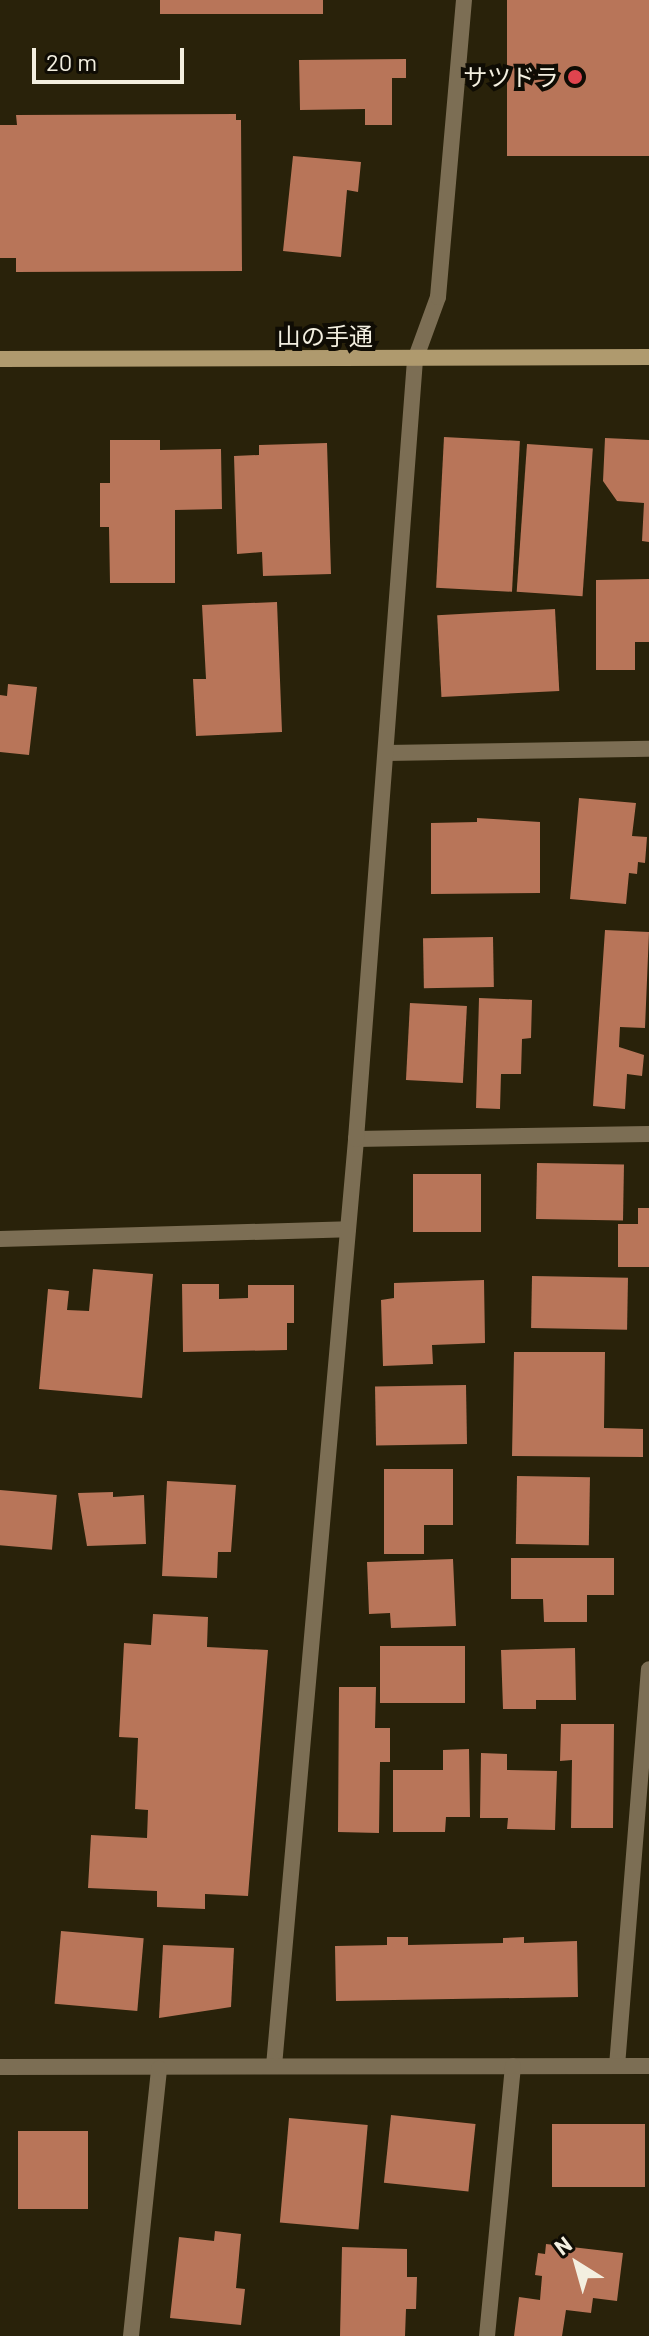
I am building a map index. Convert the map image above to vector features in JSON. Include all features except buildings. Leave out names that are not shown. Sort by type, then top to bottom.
[{"type":"main road","name":"山の手通","points":[[0,359],[649,357]]},
{"type":"street","points":[[274,2066],[356,1139],[415,360],[438,297],[464,0]]},
{"type":"street","points":[[386,753],[649,749]]},
{"type":"street","points":[[356,1139],[649,1134]]},
{"type":"street","points":[[0,1239],[348,1229]]},
{"type":"street","points":[[617,2066],[649,1669]]},
{"type":"street","points":[[487,2336],[513,2066]]},
{"type":"street","points":[[0,2067],[649,2066]]},
{"type":"street","points":[[131,2336],[159,2068]]},
{"type":"place","name":"サツドラ","points":[[575,77]]}]
